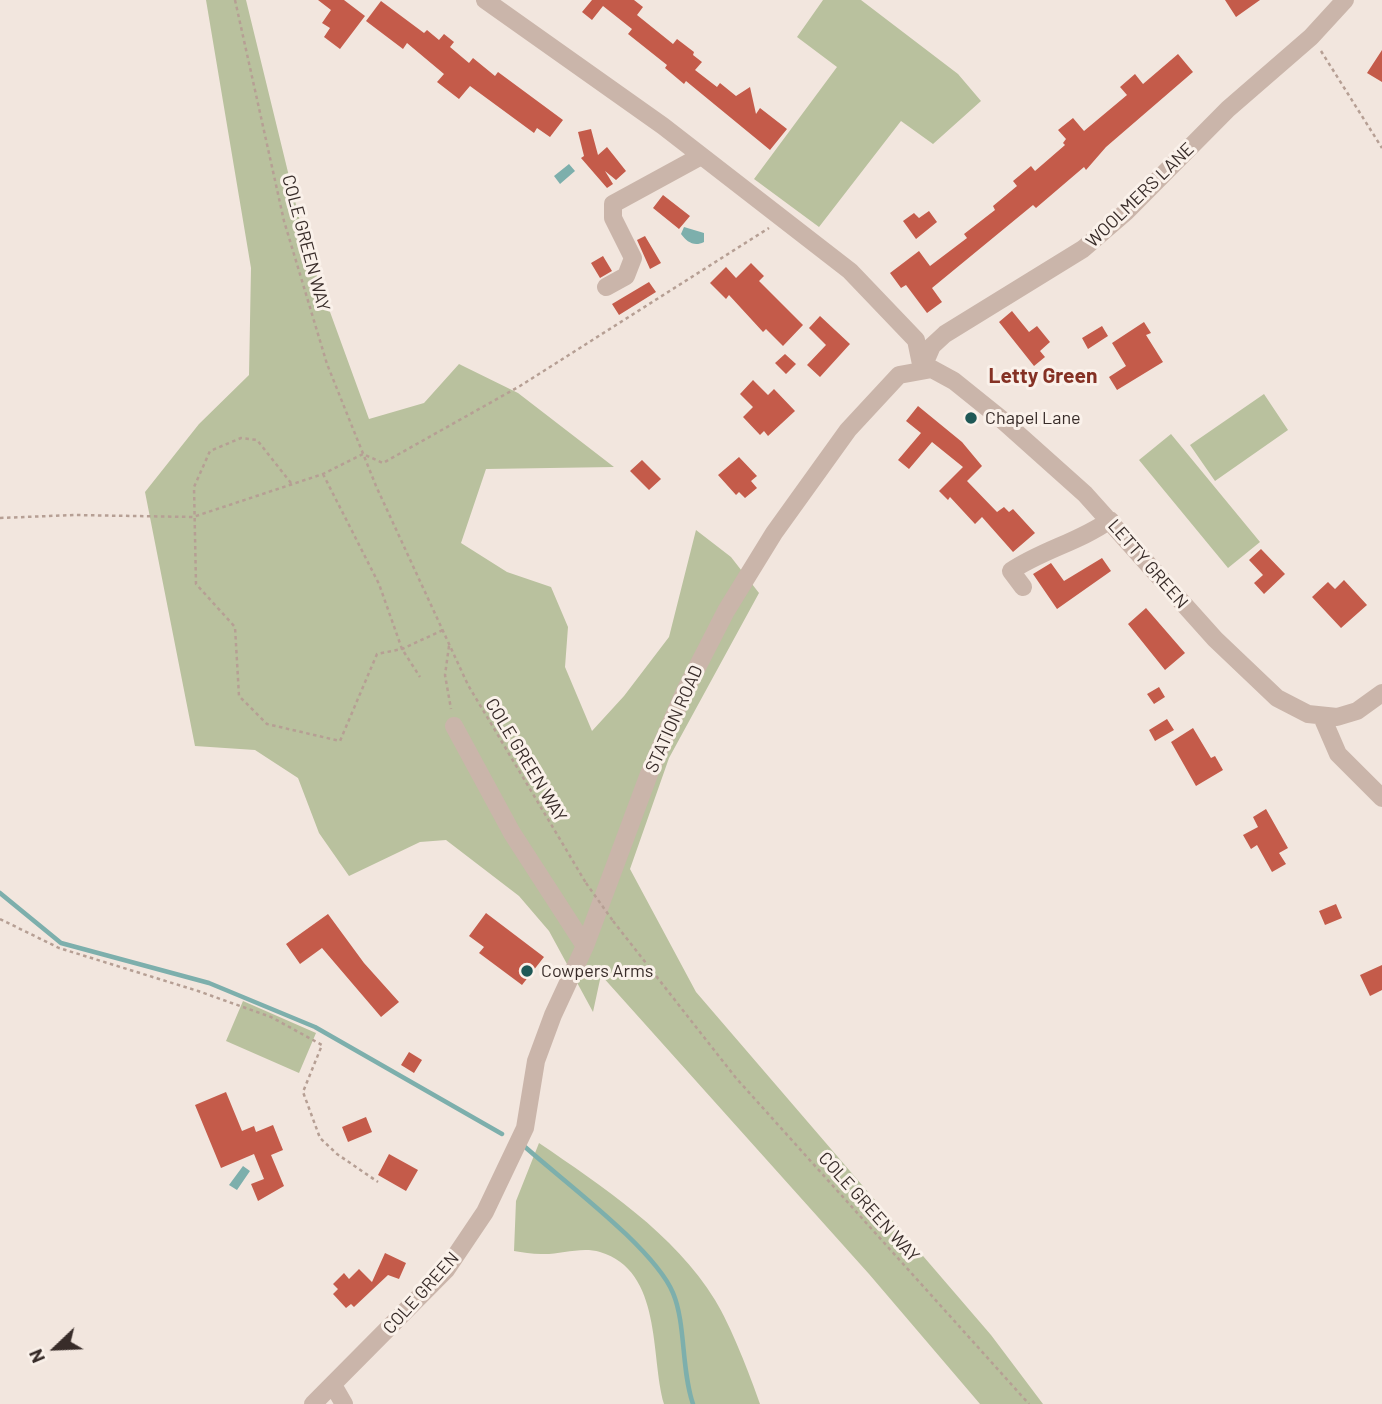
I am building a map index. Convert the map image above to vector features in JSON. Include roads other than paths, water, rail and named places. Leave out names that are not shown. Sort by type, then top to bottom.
[{"type":"street","points":[[485,0],[611,88],[850,271],[900,322],[918,346],[922,369]]},
{"type":"street","name":"WOOLMERS LANE","points":[[922,369],[932,346],[945,334],[1083,249],[1126,212],[1228,109],[1311,37],[1345,0]]},
{"type":"street","points":[[606,288],[626,276],[633,258],[613,218],[614,204],[701,156]]},
{"type":"street","name":"LETTY GREEN","points":[[922,369],[932,369],[961,386],[1069,479],[1110,520],[1184,607],[1262,686],[1295,709],[1322,717]]},
{"type":"street","name":"STATION ROAD","points":[[525,1128],[536,1060],[585,946],[649,774],[684,693],[726,611],[774,533],[848,430],[890,382],[905,372],[922,369]]},
{"type":"street","points":[[1023,587],[1011,572],[1042,553],[1087,535],[1110,520]]},
{"type":"street","points":[[1382,693],[1357,710],[1322,717],[1338,754],[1382,798]]},
{"type":"street","points":[[454,726],[512,833],[585,946]]},
{"type":"street","name":"COLE GREEN","points":[[313,1404],[446,1270],[485,1212],[525,1128]]},
{"type":"street","points":[[333,1385],[344,1404]]},
{"type":"water","points":[[569,164],[575,171],[560,184],[554,176]]},
{"type":"water","points":[[684,227],[704,233],[704,242],[694,244],[688,241],[681,234]]},
{"type":"water","points":[[243,1166],[250,1171],[237,1190],[229,1185]]},
{"type":"waterway","points":[[0,893],[61,943],[209,983],[315,1027],[502,1134]]},
{"type":"waterway","points":[[524,1146],[628,1236],[663,1275],[677,1305],[693,1404]]},
{"type":"place","name":"Chapel Lane","points":[[971,418]]},
{"type":"place","name":"Cowpers Arms","points":[[527,971]]},
{"type":"district","name":"Letty Green","points":[[1043,376]]}]
